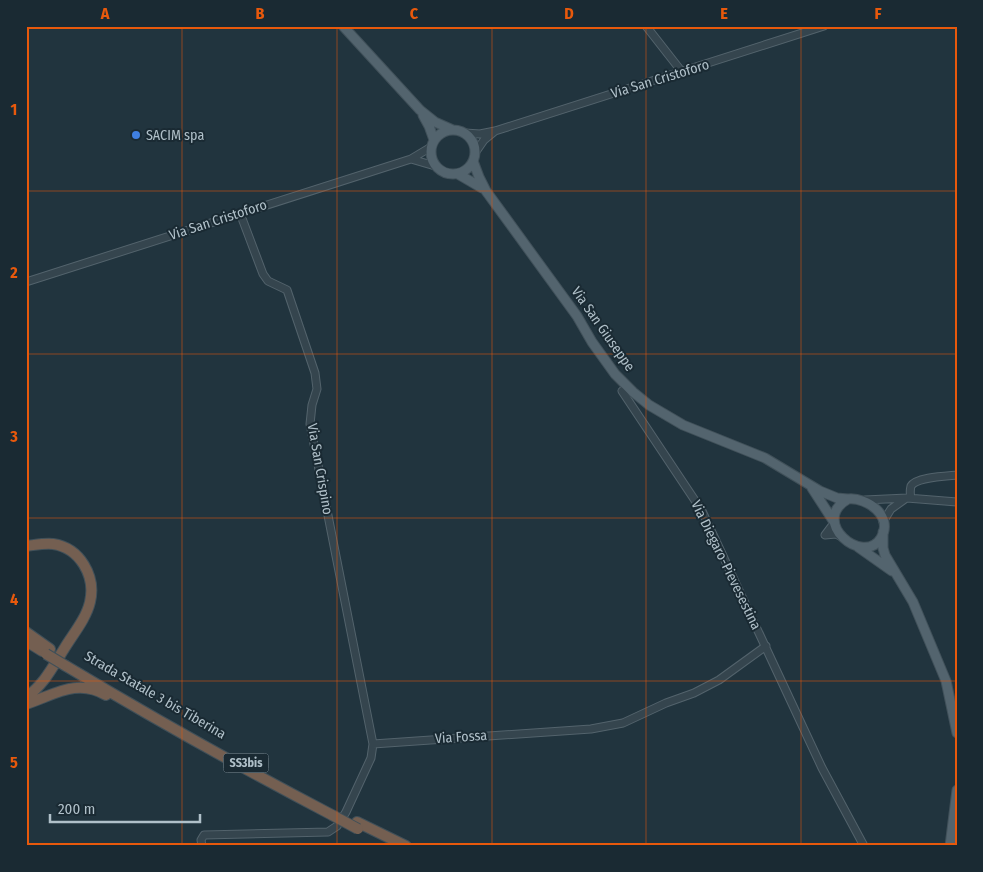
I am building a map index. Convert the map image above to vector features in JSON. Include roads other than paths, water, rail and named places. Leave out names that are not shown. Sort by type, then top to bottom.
[{"type":"highway","points":[[26,547],[38,544],[53,544],[67,549],[78,556],[86,567],[91,591],[90,603],[74,633],[47,676],[26,697]]},
{"type":"highway","points":[[26,633],[48,651]]},
{"type":"highway","name":"Strada Statale 3 bis Tiberina","points":[[26,641],[48,651],[159,718],[392,846]]},
{"type":"highway","points":[[26,704],[70,688],[87,688],[102,693],[117,702],[134,703]]},
{"type":"highway","name":"Strada Statale 3 bis Tiberina","points":[[358,826],[406,846]]},
{"type":"main road","points":[[343,26],[420,110],[435,122],[465,133],[473,142],[474,157],[467,169],[458,174],[446,174],[435,166],[432,160],[429,126],[420,110]]},
{"type":"main road","points":[[432,143],[442,132],[453,130]]},
{"type":"main road","name":"Via San Giuseppe","points":[[474,157],[479,177],[486,191],[577,316],[592,342],[615,374],[633,392],[649,405],[683,425],[765,458],[811,486],[837,498],[848,499]]},
{"type":"main road","name":"Via San Giuseppe","points":[[458,174],[486,191]]},
{"type":"main road","name":"Via San Giuseppe","points":[[811,486],[834,522]]},
{"type":"main road","points":[[896,573],[842,537],[834,522],[835,511],[842,502],[854,498],[864,500],[876,509],[883,527],[883,548],[913,602],[946,681],[957,734]]},
{"type":"main road","points":[[857,547],[870,546],[879,541],[883,527]]},
{"type":"main road","points":[[946,681],[957,696]]},
{"type":"main road","points":[[950,846],[957,790]]},
{"type":"street","points":[[646,26],[682,72]]},
{"type":"street","name":"Via San Cristoforo","points":[[465,133],[480,134],[495,131],[824,26]]},
{"type":"street","name":"Via San Cristoforo","points":[[474,157],[484,140],[495,131]]},
{"type":"street","name":"Via San Cristoforo","points":[[26,282],[411,159],[432,143]]},
{"type":"street","points":[[411,159],[435,166]]},
{"type":"street","name":"Via San Crispino","points":[[240,213],[263,274],[268,281],[287,290],[315,373],[317,389],[312,405],[310,424],[373,744]]},
{"type":"street","name":"Via Diegaro-Pievesestina","points":[[622,391],[702,510],[822,768],[864,846]]},
{"type":"street","points":[[909,498],[910,488],[920,480],[957,474]]},
{"type":"street","points":[[883,527],[891,509],[909,498]]},
{"type":"street","points":[[864,500],[879,501],[909,498],[957,502]]},
{"type":"street","points":[[834,522],[823,536],[836,534],[842,537]]},
{"type":"street","name":"Via Fossa","points":[[373,744],[591,729],[624,723],[666,703],[694,693],[719,680],[764,643]]},
{"type":"street","points":[[202,846],[201,840],[204,835],[328,832],[337,826],[346,812],[372,758],[373,744]]},
{"type":"place","name":"SACIM spa","points":[[136,135]]}]
